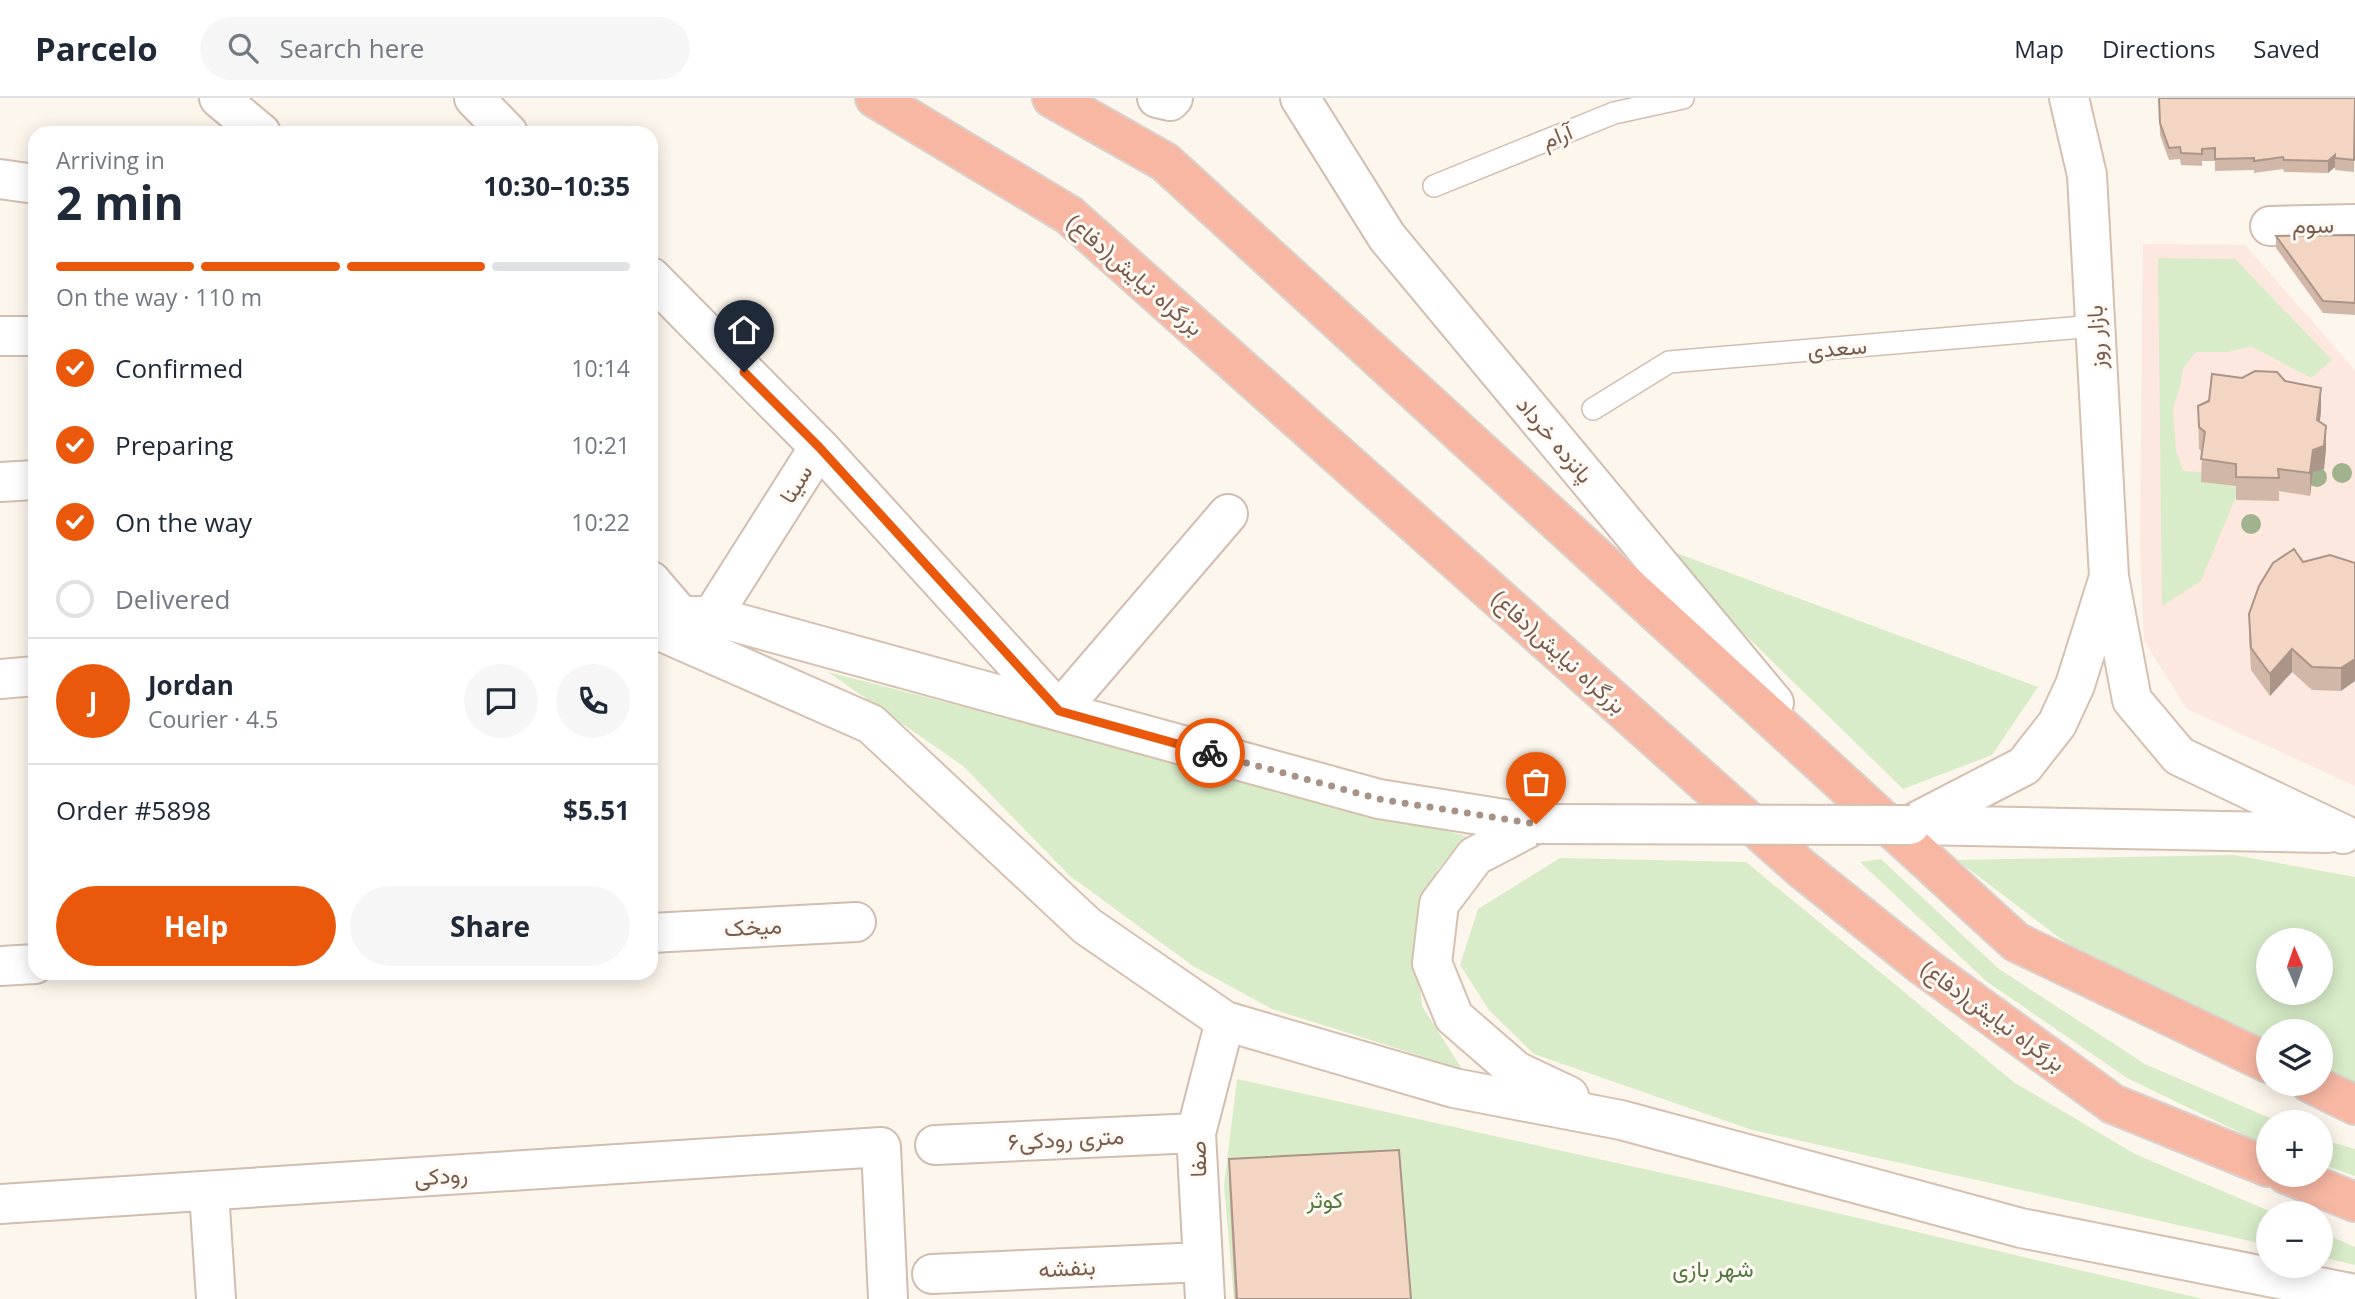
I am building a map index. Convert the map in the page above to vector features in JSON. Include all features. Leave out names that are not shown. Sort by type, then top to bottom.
[{"type":"highway","name":"بزرگراه نیایش(دفاع)","points":[[875,98],[1069,215],[1801,868],[1922,965],[2113,1104],[2256,1162]]},
{"type":"highway","points":[[1052,98],[1165,162],[2016,942],[2256,1057]]},
{"type":"highway","points":[[2333,1094],[2355,1105]]},
{"type":"highway","points":[[2318,1187],[2355,1202]]},
{"type":"street","points":[[219,98],[253,126]]},
{"type":"street","points":[[474,98],[501,126]]},
{"type":"street","points":[[1157,98],[1173,98]]},
{"type":"street","name":"پانزده خرداد","points":[[1300,98],[1387,237],[1829,770]]},
{"type":"street","name":"بازار روز","points":[[2069,98],[2087,174],[2109,577]]},
{"type":"street","points":[[0,179],[28,183]]},
{"type":"street","name":"سوم","points":[[2270,226],[2355,224]]},
{"type":"street","name":"سینا","points":[[658,284],[819,447],[674,620]]},
{"type":"street","points":[[0,337],[28,336]]},
{"type":"street","points":[[819,447],[1059,711]]},
{"type":"street","points":[[0,482],[28,480]]},
{"type":"street","points":[[1059,711],[1228,514]]},
{"type":"street","points":[[1910,825],[2024,766],[2057,724],[2075,685],[2109,577]]},
{"type":"street","points":[[2109,577],[2132,700],[2179,755],[2349,836]]},
{"type":"street","points":[[658,593],[674,620],[871,724],[1087,926],[1225,1021],[1454,1088],[1621,1120],[2021,1228],[2355,1294]]},
{"type":"street","points":[[674,620],[1059,711],[1379,799],[1536,824],[1910,825],[2349,836]]},
{"type":"street","points":[[0,679],[28,677]]},
{"type":"street","points":[[1536,824],[1475,856],[1439,904],[1432,963],[1454,1017],[1516,1071],[1621,1120]]},
{"type":"street","name":"میخک","points":[[658,933],[856,922]]},
{"type":"street","points":[[0,966],[28,964]]},
{"type":"street","name":"صفا","points":[[1205,1299],[1196,1133],[1225,1021]]},
{"type":"street","name":"۶متری رودکی","points":[[935,1145],[1196,1133]]},
{"type":"street","name":"رودکی","points":[[0,1204],[881,1147],[888,1299]]},
{"type":"street","points":[[209,1192],[216,1299]]},
{"type":"street","name":"بنفشه","points":[[932,1274],[1203,1262]]},
{"type":"lane","name":"آرام","points":[[1434,186],[1614,113],[1683,98]]},
{"type":"lane","name":"سعدی","points":[[1593,409],[1669,362],[2095,326]]},
{"type":"shaded area","points":[[2143,244],[2245,245],[2355,370],[2355,786],[2187,709],[2144,641],[2140,546]]},
{"type":"green space","points":[[2158,258],[2235,259],[2332,360],[2311,378],[2251,346],[2229,352],[2196,352],[2183,368],[2173,408],[2176,451],[2183,471],[2245,475],[2201,581],[2162,606]]},
{"type":"green space","points":[[1652,544],[2038,687],[1992,755],[1903,789]]},
{"type":"green space","points":[[828,672],[1466,836],[1438,869],[1415,931],[1422,1006],[1462,1069],[1272,1009],[1193,966],[1070,876],[963,766]]},
{"type":"green space","points":[[2234,855],[2355,877],[2355,1091],[2333,1083],[2333,1019],[2256,1019],[2256,1053],[2204,1033],[2061,939],[1957,860]]},
{"type":"green space","points":[[1560,858],[1746,862],[2015,1083],[2135,1154],[2256,1205],[2256,1242],[1752,1130],[1534,1054],[1489,1010],[1460,965],[1478,909]]},
{"type":"green space","points":[[1881,859],[1999,969],[2145,1064],[2256,1112],[2256,1140],[2127,1078],[1986,981],[1860,862]]},
{"type":"green space","name":"کوثر","points":[[1237,1079],[1721,1186],[2203,1299],[1234,1299],[1224,1186]]},
{"type":"green space","points":[[2333,1143],[2355,1149],[2355,1176],[2333,1168]]},
{"type":"green space","points":[[2333,1237],[2355,1247],[2355,1265],[2333,1260]]},
{"type":"building","points":[[2159,98],[2355,98],[2354,160],[2335,158],[2335,155],[2328,161],[2284,160],[2283,157],[2254,161],[2254,158],[2215,159],[2215,148],[2202,149],[2202,154],[2181,153],[2180,147],[2169,148],[2160,123]]},
{"type":"building","points":[[2355,235],[2355,303],[2323,301],[2276,236]]},
{"type":"building","points":[[2255,371],[2277,372],[2285,381],[2321,388],[2317,420],[2326,426],[2324,446],[2313,450],[2310,473],[2278,469],[2279,478],[2236,477],[2236,464],[2201,459],[2205,432],[2199,427],[2198,406],[2209,401],[2212,374],[2242,378]]},
{"type":"building","points":[[2294,549],[2303,562],[2330,555],[2355,563],[2355,659],[2341,668],[2312,667],[2292,649],[2270,674],[2251,648],[2249,614],[2259,586],[2273,563]]},
{"type":"building","points":[[1399,1150],[1411,1299],[1237,1299],[1229,1159]]},
{"type":"way so far","points":[[1210,753],[1379,799],[1536,824]]},
{"type":"route","points":[[744,372],[819,447],[1059,711],[1210,753]]},
{"type":"park label","name":"شهر بازی","points":[[1713,1269]]}]
